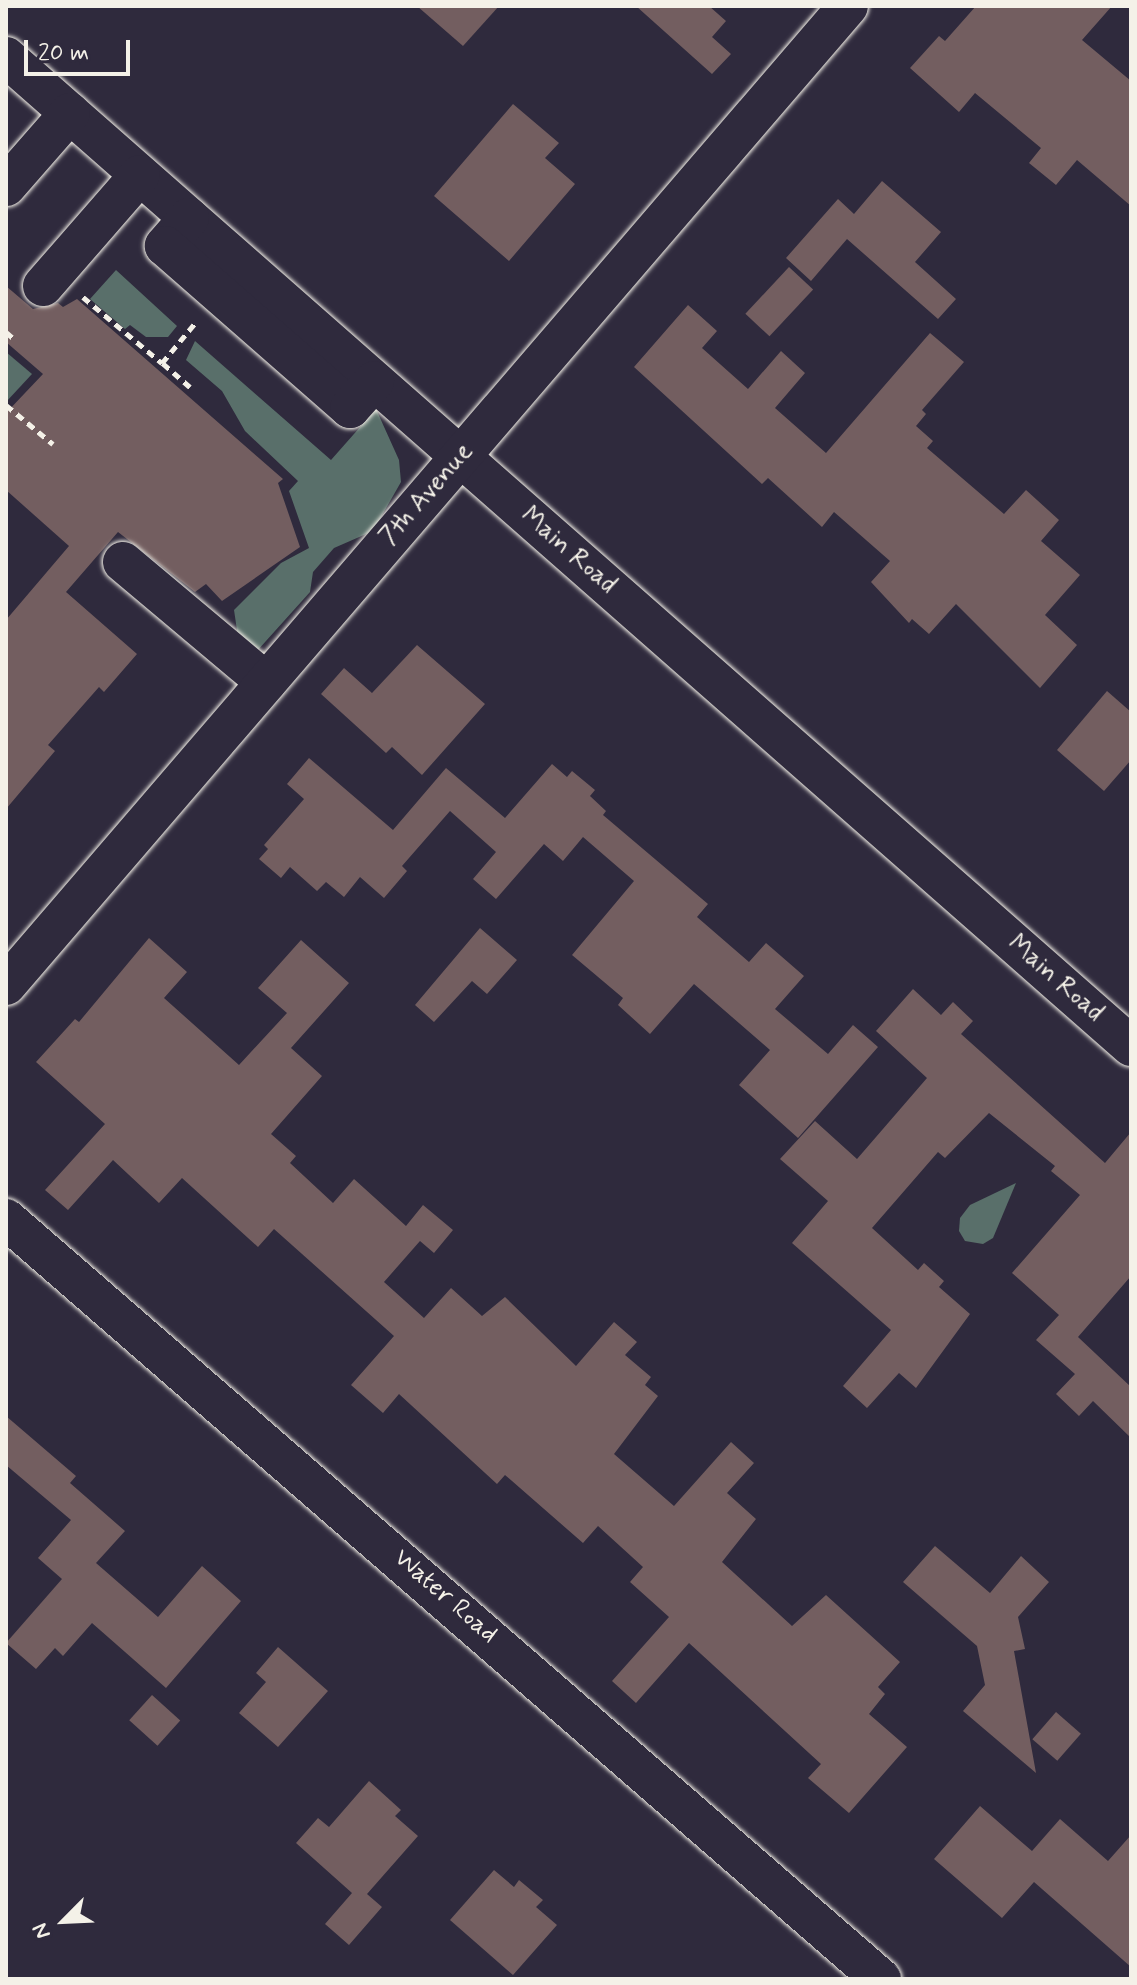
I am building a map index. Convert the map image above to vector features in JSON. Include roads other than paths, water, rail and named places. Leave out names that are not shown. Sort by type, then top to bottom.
[{"type":"street","name":"7th Avenue","points":[[6,985],[848,6]]},
{"type":"street","name":"Main Road","points":[[6,57],[1131,1046]]},
{"type":"street","points":[[6,186],[70,113]]},
{"type":"street","points":[[48,279],[140,175]]},
{"type":"street","points":[[189,218],[165,246],[350,408],[374,381]]},
{"type":"street","points":[[123,562],[266,682]]},
{"type":"street","name":"Water Road","points":[[6,1219],[881,1979]]}]
